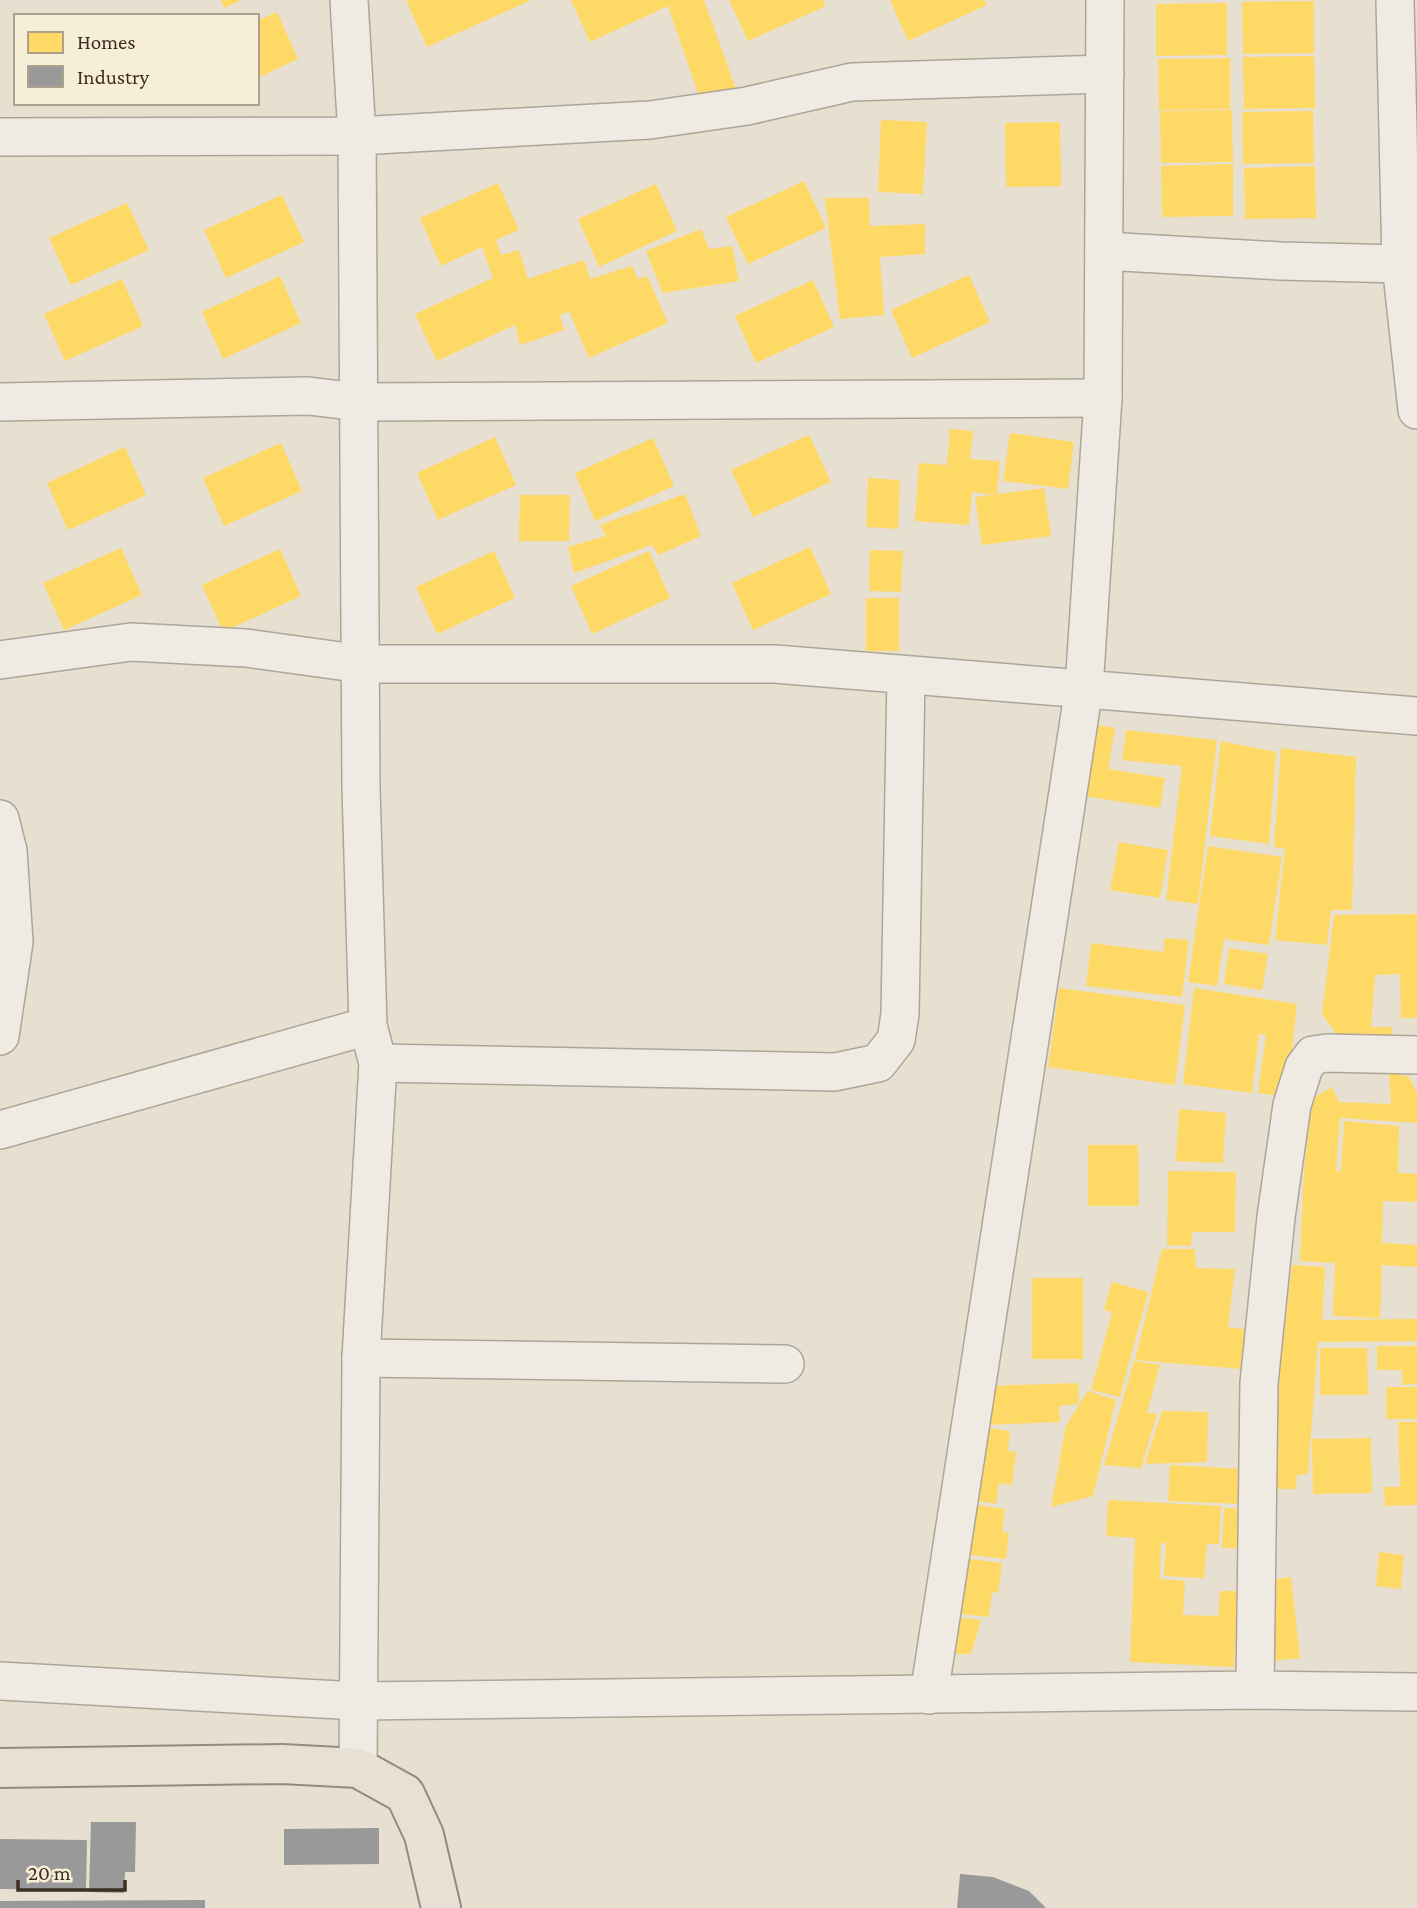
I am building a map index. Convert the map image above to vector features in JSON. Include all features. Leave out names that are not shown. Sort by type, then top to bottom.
[{"type":"main road","points":[[0,1768],[282,1764],[358,1768],[405,1794],[424,1835],[439,1908]]},
{"type":"street","points":[[349,0],[357,136],[361,788],[368,1026],[378,1063],[361,1358],[358,1768]]},
{"type":"street","points":[[929,1695],[1084,688],[1104,398],[1105,0]]},
{"type":"street","points":[[1395,0],[1401,264],[1417,410]]},
{"type":"street","points":[[0,136],[357,136],[650,120],[747,106],[852,82],[1105,74]]},
{"type":"street","points":[[1104,251],[1281,261],[1401,264]]},
{"type":"street","points":[[0,402],[308,396],[359,402],[1104,398]]},
{"type":"street","points":[[0,660],[131,642],[246,648],[362,664],[775,664],[1417,716]]},
{"type":"street","points":[[378,1063],[835,1072],[878,1063],[896,1040],[900,1014],[906,676]]},
{"type":"street","points":[[0,819],[8,851],[14,942],[0,1036]]},
{"type":"street","points":[[0,1130],[368,1026]]},
{"type":"street","points":[[1255,1690],[1259,1383],[1276,1217],[1293,1105],[1304,1067],[1313,1055],[1327,1052],[1417,1055]]},
{"type":"street","points":[[361,1358],[785,1364]]},
{"type":"street","points":[[0,1681],[358,1701],[1255,1690],[1417,1692]]},
{"type":"building: Homes","points":[[221,0],[241,0],[224,8]]},
{"type":"building: Homes","points":[[406,0],[531,0],[427,47]]},
{"type":"building: Homes","points":[[571,0],[704,0],[736,89],[701,102],[668,6],[590,42]]},
{"type":"building: Homes","points":[[729,0],[823,0],[826,6],[748,41]]},
{"type":"building: Homes","points":[[890,0],[984,0],[987,5],[908,41]]},
{"type":"building: Homes","points":[[1314,1],[1314,53],[1243,54],[1242,2]]},
{"type":"building: Homes","points":[[1227,3],[1227,55],[1156,56],[1156,4]]},
{"type":"building: Homes","points":[[277,12],[298,59],[259,77],[259,20]]},
{"type":"building: Homes","points":[[1314,56],[1315,108],[1244,109],[1243,57]]},
{"type":"building: Homes","points":[[1230,58],[1230,109],[1159,110],[1158,59]]},
{"type":"building: Homes","points":[[1232,110],[1233,162],[1161,163],[1160,111]]},
{"type":"building: Homes","points":[[1313,111],[1314,163],[1243,164],[1242,112]]},
{"type":"building: Homes","points":[[881,120],[927,122],[923,194],[878,192]]},
{"type":"building: Homes","points":[[1060,122],[1061,186],[1006,187],[1005,123]]},
{"type":"building: Homes","points":[[1233,164],[1233,216],[1162,217],[1161,166]]},
{"type":"building: Homes","points":[[1315,166],[1316,218],[1245,219],[1244,168]]},
{"type":"building: Homes","points":[[804,181],[826,228],[748,264],[726,217]]},
{"type":"building: Homes","points":[[498,183],[519,230],[496,240],[501,255],[519,250],[528,279],[584,260],[590,279],[632,266],[638,279],[647,276],[668,323],[589,358],[569,311],[560,315],[564,330],[520,345],[515,325],[437,361],[415,314],[493,278],[482,247],[441,266],[420,218]]},
{"type":"building: Homes","points":[[656,184],[677,231],[599,267],[578,219]]},
{"type":"building: Homes","points":[[282,195],[304,242],[226,278],[204,230]]},
{"type":"building: Homes","points":[[825,198],[869,198],[870,226],[925,224],[925,254],[880,257],[884,315],[840,319]]},
{"type":"building: Homes","points":[[127,203],[149,250],[71,285],[49,238]]},
{"type":"building: Homes","points":[[701,229],[709,249],[732,246],[739,281],[663,293],[646,251]]},
{"type":"building: Homes","points":[[969,275],[990,322],[912,358],[891,310]]},
{"type":"building: Homes","points":[[280,276],[301,323],[223,359],[202,312]]},
{"type":"building: Homes","points":[[122,279],[143,326],[65,361],[44,314]]},
{"type":"building: Homes","points":[[813,280],[834,327],[756,363],[735,316]]},
{"type":"building: Homes","points":[[950,429],[973,431],[970,459],[1000,461],[997,495],[972,492],[969,525],[915,521],[919,463],[947,465]]},
{"type":"building: Homes","points":[[1010,433],[1074,442],[1068,489],[1003,481]]},
{"type":"building: Homes","points":[[809,435],[831,482],[753,517],[731,470]]},
{"type":"building: Homes","points":[[495,437],[516,485],[438,520],[417,473]]},
{"type":"building: Homes","points":[[653,438],[674,486],[595,521],[575,473]]},
{"type":"building: Homes","points":[[281,443],[302,491],[224,526],[203,478]]},
{"type":"building: Homes","points":[[125,447],[146,495],[68,530],[47,483]]},
{"type":"building: Homes","points":[[868,478],[900,480],[898,529],[866,527]]},
{"type":"building: Homes","points":[[1044,488],[1051,536],[982,545],[975,497]]},
{"type":"building: Homes","points":[[685,494],[701,536],[659,555],[652,545],[574,573],[568,547],[606,536],[600,525]]},
{"type":"building: Homes","points":[[520,495],[570,495],[569,541],[519,541]]},
{"type":"building: Homes","points":[[810,547],[831,594],[753,630],[732,583]]},
{"type":"building: Homes","points":[[121,548],[142,595],[64,630],[43,583]]},
{"type":"building: Homes","points":[[280,549],[301,596],[223,632],[202,585]]},
{"type":"building: Homes","points":[[870,550],[903,551],[901,592],[869,591]]},
{"type":"building: Homes","points":[[494,551],[515,598],[437,634],[416,587]]},
{"type":"building: Homes","points":[[649,551],[670,598],[592,634],[571,586]]},
{"type":"building: Homes","points":[[866,598],[899,598],[899,651],[866,651]]},
{"type":"building: Homes","points":[[1090,724],[1115,728],[1108,769],[1165,778],[1160,808],[1078,795]]},
{"type":"building: Homes","points":[[1126,730],[1217,740],[1198,904],[1166,900],[1182,766],[1122,760]]},
{"type":"building: Homes","points":[[1221,741],[1276,752],[1269,844],[1210,836]]},
{"type":"building: Homes","points":[[1281,748],[1356,757],[1352,910],[1331,910],[1327,945],[1275,940],[1285,849],[1274,847]]},
{"type":"building: Homes","points":[[1119,842],[1168,850],[1160,898],[1110,890]]},
{"type":"building: Homes","points":[[1208,846],[1282,857],[1269,945],[1224,939],[1217,986],[1188,982]]},
{"type":"building: Homes","points":[[1417,914],[1417,1018],[1401,1018],[1400,974],[1375,975],[1371,1027],[1392,1027],[1391,1045],[1345,1045],[1322,1014],[1334,915]]},
{"type":"building: Homes","points":[[1165,938],[1189,940],[1182,997],[1086,986],[1091,943],[1163,952]]},
{"type":"building: Homes","points":[[1229,948],[1268,954],[1262,990],[1224,984]]},
{"type":"building: Homes","points":[[1059,988],[1185,1005],[1175,1085],[1048,1067]]},
{"type":"building: Homes","points":[[1194,988],[1297,1004],[1287,1097],[1258,1093],[1266,1035],[1259,1034],[1252,1093],[1183,1084]]},
{"type":"building: Homes","points":[[1389,1072],[1409,1077],[1417,1093],[1417,1123],[1340,1118],[1336,1171],[1341,1171],[1344,1121],[1399,1126],[1398,1173],[1417,1174],[1417,1202],[1383,1201],[1382,1243],[1417,1245],[1417,1267],[1382,1265],[1380,1318],[1333,1316],[1335,1263],[1300,1261],[1304,1169],[1313,1098],[1332,1087],[1339,1102],[1391,1104]]},
{"type":"building: Homes","points":[[1179,1109],[1226,1113],[1223,1163],[1176,1161]]},
{"type":"building: Homes","points":[[1088,1145],[1138,1145],[1139,1206],[1088,1206]]},
{"type":"building: Homes","points":[[1168,1171],[1236,1172],[1235,1232],[1192,1232],[1191,1246],[1167,1245]]},
{"type":"building: Homes","points":[[1162,1249],[1195,1249],[1196,1268],[1235,1269],[1228,1327],[1258,1331],[1253,1370],[1135,1360]]},
{"type":"building: Homes","points":[[1292,1265],[1325,1267],[1322,1320],[1417,1319],[1417,1341],[1318,1342],[1308,1474],[1297,1475],[1296,1489],[1275,1489],[1280,1367]]},
{"type":"building: Homes","points":[[1032,1278],[1083,1278],[1083,1359],[1032,1359]]},
{"type":"building: Homes","points":[[1112,1282],[1148,1292],[1120,1397],[1091,1390],[1112,1313],[1104,1309]]},
{"type":"building: Homes","points":[[1377,1346],[1417,1346],[1417,1384],[1402,1385],[1402,1370],[1377,1370]]},
{"type":"building: Homes","points":[[1320,1348],[1367,1348],[1368,1395],[1320,1395]]},
{"type":"building: Homes","points":[[1134,1361],[1160,1365],[1147,1413],[1157,1414],[1141,1468],[1104,1465]]},
{"type":"building: Homes","points":[[1078,1383],[1079,1404],[1059,1406],[1060,1422],[983,1425],[989,1386]]},
{"type":"building: Homes","points":[[1386,1387],[1417,1387],[1417,1419],[1386,1419]]},
{"type":"building: Homes","points":[[1088,1391],[1116,1400],[1093,1496],[1051,1507],[1066,1426]]},
{"type":"building: Homes","points":[[1162,1411],[1208,1412],[1207,1462],[1145,1464]]},
{"type":"building: Homes","points":[[1398,1422],[1417,1422],[1417,1505],[1385,1506],[1384,1487],[1400,1487]]},
{"type":"building: Homes","points":[[981,1427],[1010,1431],[1008,1451],[1016,1452],[1012,1485],[999,1483],[996,1504],[970,1500]]},
{"type":"building: Homes","points":[[1371,1438],[1372,1493],[1313,1494],[1312,1439]]},
{"type":"building: Homes","points":[[1170,1465],[1244,1469],[1242,1504],[1168,1501]]},
{"type":"building: Homes","points":[[1108,1500],[1221,1506],[1219,1544],[1207,1544],[1204,1578],[1164,1576],[1166,1543],[1161,1543],[1160,1579],[1185,1581],[1183,1615],[1218,1616],[1220,1591],[1238,1591],[1234,1667],[1130,1662],[1135,1538],[1106,1536]]},
{"type":"building: Homes","points":[[970,1504],[1005,1509],[1002,1532],[1009,1533],[1006,1559],[963,1554]]},
{"type":"building: Homes","points":[[1224,1508],[1242,1509],[1240,1548],[1222,1548]]},
{"type":"building: Homes","points":[[1379,1552],[1404,1555],[1401,1589],[1376,1586]]},
{"type":"building: Homes","points":[[962,1558],[1002,1563],[998,1593],[992,1592],[989,1617],[953,1613]]},
{"type":"building: Homes","points":[[1291,1577],[1300,1658],[1271,1661],[1262,1581]]},
{"type":"building: Homes","points":[[951,1617],[981,1620],[971,1654],[942,1654]]},
{"type":"building: Industry","points":[[91,1822],[136,1822],[135,1872],[125,1872],[124,1893],[89,1892]]},
{"type":"building: Industry","points":[[379,1828],[379,1864],[284,1865],[284,1829]]},
{"type":"building: Industry","points":[[0,1839],[87,1840],[86,1890],[0,1889]]},
{"type":"building: Industry","points":[[960,1874],[993,1877],[1029,1891],[1046,1908],[957,1908]]},
{"type":"building: Industry","points":[[205,1900],[205,1908],[0,1908],[0,1901]]}]
